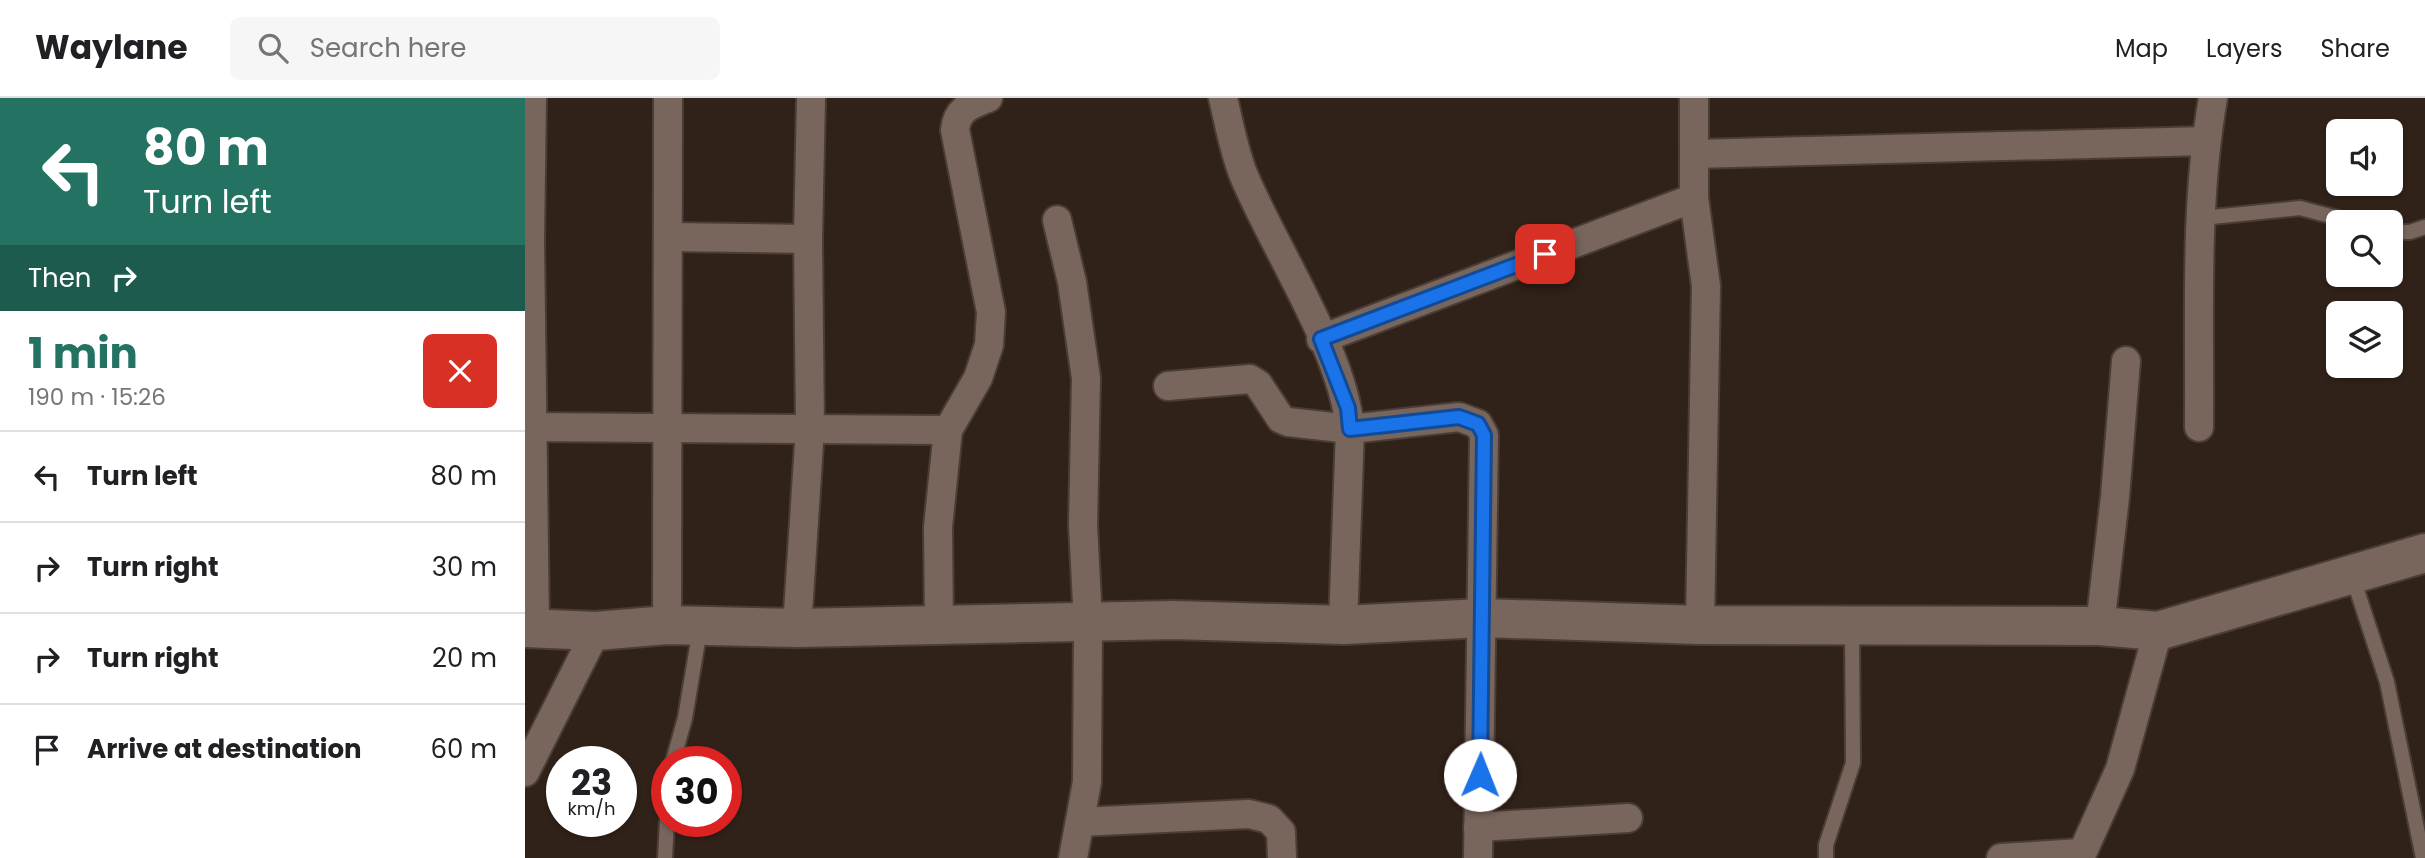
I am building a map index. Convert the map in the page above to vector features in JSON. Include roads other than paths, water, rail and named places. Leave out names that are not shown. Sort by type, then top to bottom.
[{"type":"street","points":[[532,98],[527,240],[530,628],[596,631],[684,626],[797,628],[1174,620],[1343,625],[1483,618],[1700,625],[2100,626],[2158,631],[2425,553]]},
{"type":"street","points":[[667,98],[669,430],[684,626]]},
{"type":"street","points":[[797,628],[810,428],[808,239],[811,98]]},
{"type":"street","points":[[939,626],[938,527],[948,430],[978,377],[989,345],[991,312],[955,130],[957,117],[964,108],[988,98]]},
{"type":"street","points":[[1223,98],[1243,174],[1321,339],[1348,408],[1350,429],[1343,625]]},
{"type":"street","points":[[1694,98],[1694,198],[1706,286],[1700,625]]},
{"type":"street","points":[[2199,428],[2201,218],[2206,141],[2213,98]]},
{"type":"street","points":[[1694,155],[2206,141]]},
{"type":"street","points":[[1321,339],[1694,198]]},
{"type":"street","points":[[1057,220],[1072,282],[1086,378],[1083,525],[1088,622],[1087,782],[1073,858]]},
{"type":"street","points":[[669,237],[808,239]]},
{"type":"street","points":[[2100,626],[2115,497],[2126,361]]},
{"type":"street","points":[[1168,386],[1250,379],[1258,384],[1281,419],[1350,429],[1459,417],[1478,424],[1484,435],[1478,858]]},
{"type":"street","points":[[528,427],[948,430]]},
{"type":"street","points":[[525,772],[596,631]]},
{"type":"street","points":[[2000,858],[2081,856],[2120,769],[2158,631]]},
{"type":"street","points":[[1080,822],[1249,814],[1269,819],[1281,832],[1282,858]]},
{"type":"street","points":[[1479,827],[1628,818]]},
{"type":"lane","points":[[2201,218],[2300,208],[2326,215]]},
{"type":"lane","points":[[2403,232],[2425,227]]},
{"type":"lane","points":[[2351,573],[2387,682],[2423,858]]},
{"type":"lane","points":[[677,746],[685,718],[684,626]]},
{"type":"lane","points":[[1826,858],[1826,845],[1853,763],[1852,626]]},
{"type":"lane","points":[[665,858],[666,837]]}]
